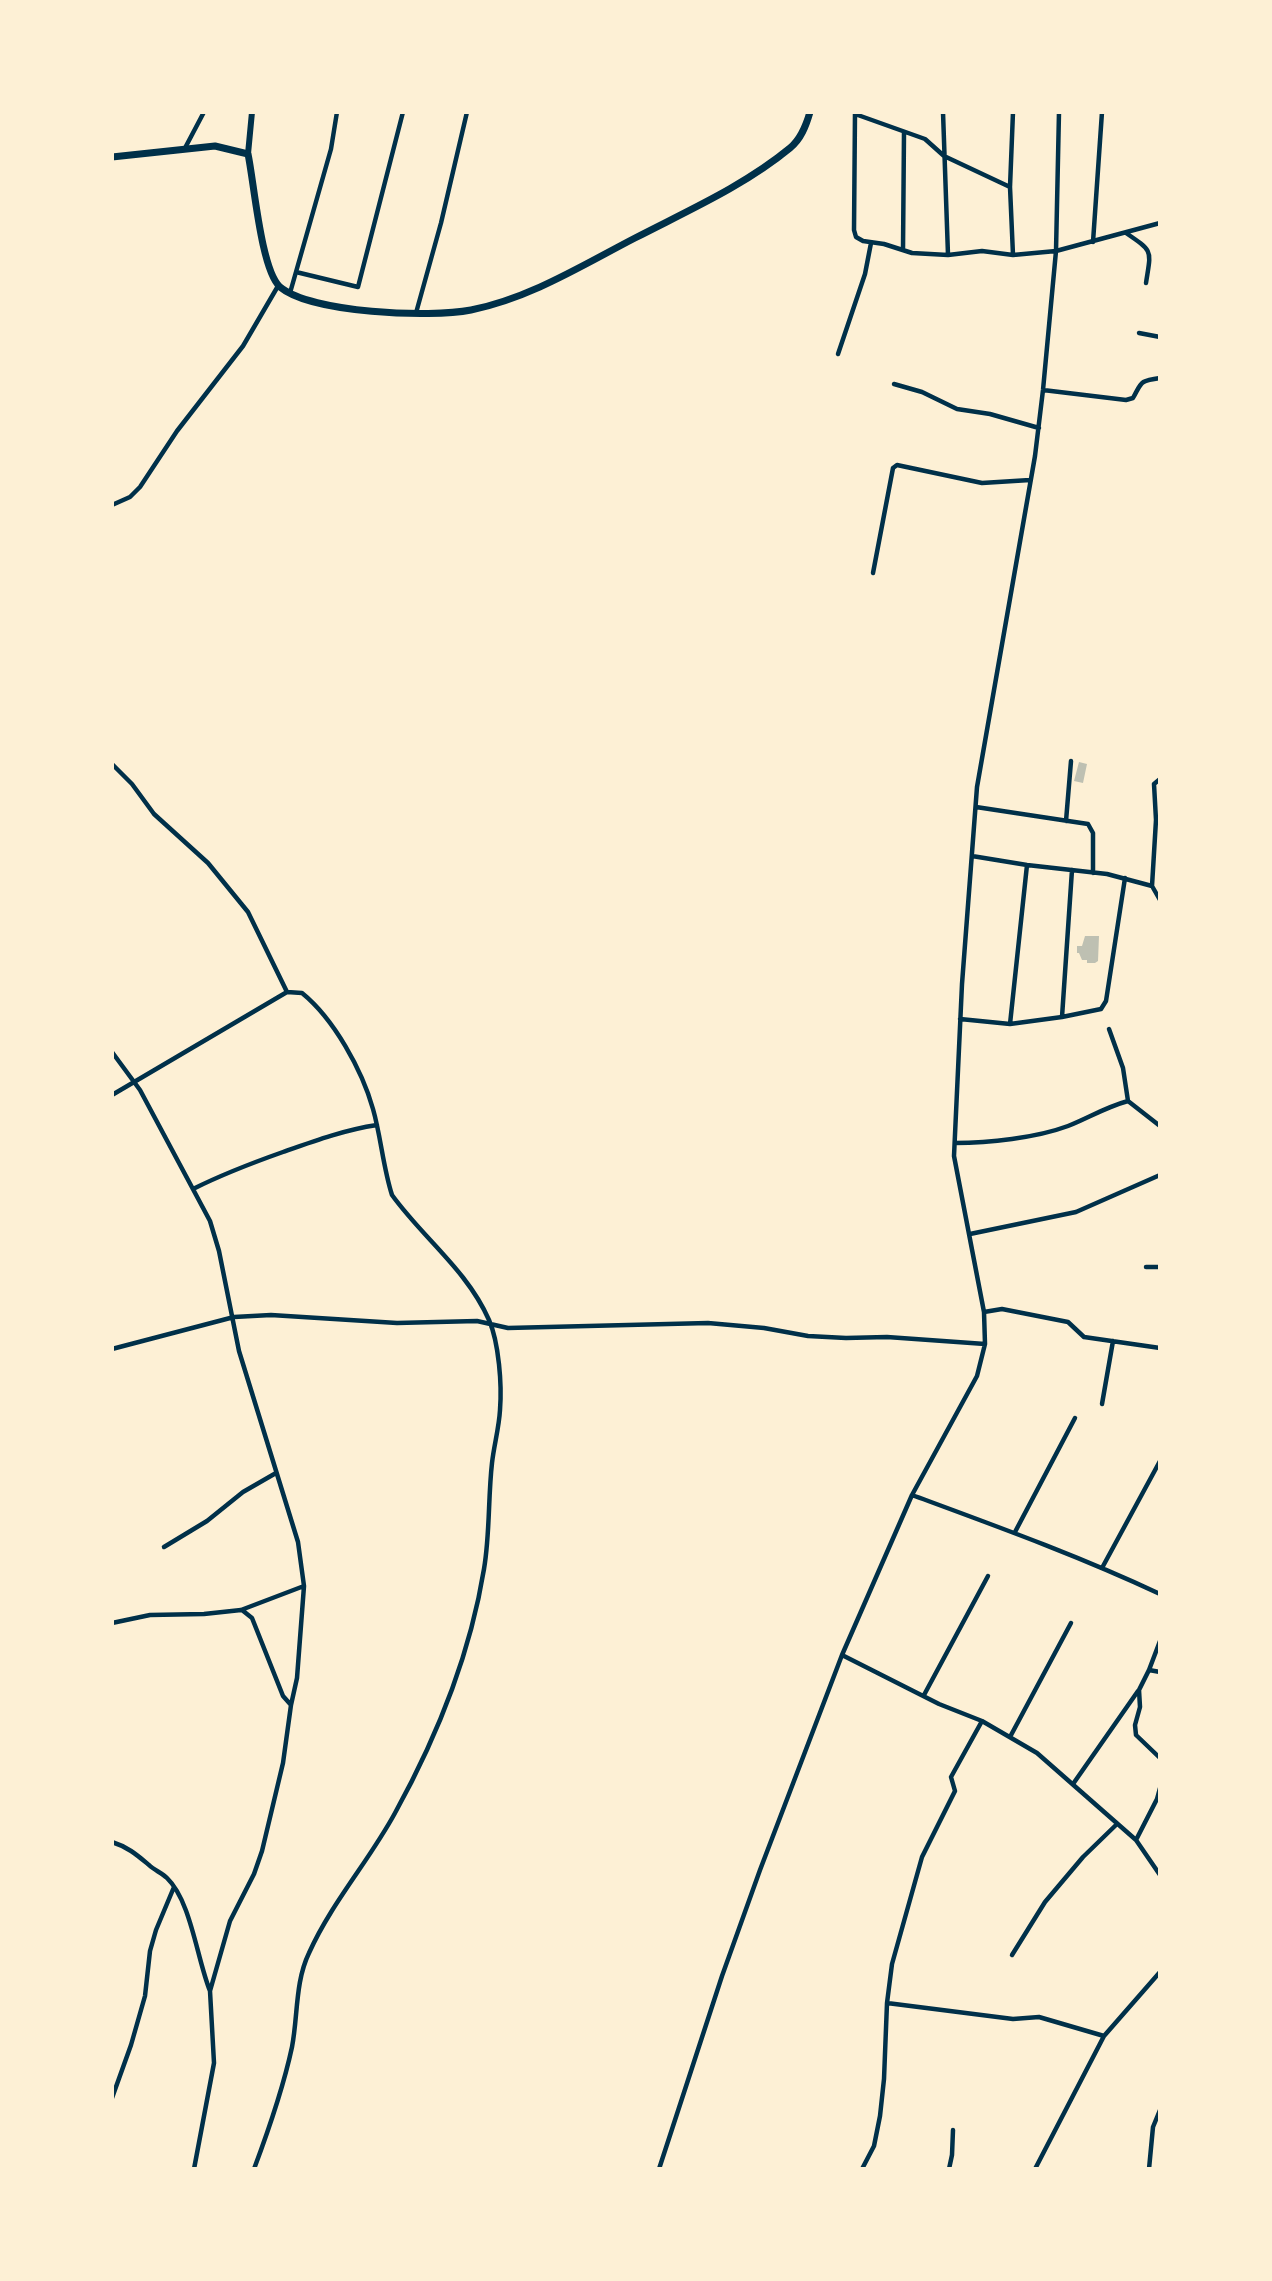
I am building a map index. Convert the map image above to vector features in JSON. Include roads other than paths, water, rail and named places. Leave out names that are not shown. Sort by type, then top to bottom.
[{"type":"main road","points":[[112,157],[215,146],[248,154],[265,254],[270,272],[278,286],[308,301],[399,314],[437,314],[508,301],[537,290],[690,210],[755,173],[791,147],[800,138],[810,112]]},
{"type":"street","points":[[185,148],[204,112]]},
{"type":"street","points":[[248,154],[251,112]]},
{"type":"street","points":[[290,293],[331,149],[337,112]]},
{"type":"street","points":[[296,272],[358,287],[403,112]]},
{"type":"street","points":[[415,314],[441,223],[467,112]]},
{"type":"street","points":[[943,112],[948,255]]},
{"type":"street","points":[[1013,112],[1010,187],[1013,255]]},
{"type":"street","points":[[659,2169],[722,1976],[842,1655],[912,1495],[977,1376],[985,1344],[984,1312],[954,1156],[960,1018],[977,787],[1039,428],[1056,251],[1059,112]]},
{"type":"street","points":[[1093,242],[1102,112]]},
{"type":"street","points":[[1010,187],[944,156],[925,139],[855,113],[854,230],[856,237],[863,241],[912,253],[948,255],[982,251],[1013,255],[1056,251],[1160,223]]},
{"type":"street","points":[[904,132],[904,250]]},
{"type":"street","points":[[1125,232],[1149,250],[1151,255],[1146,283]]},
{"type":"street","points":[[838,354],[866,274],[871,243]]},
{"type":"street","points":[[112,505],[130,497],[140,486],[177,431],[243,346],[278,286]]},
{"type":"street","points":[[1139,333],[1160,337]]},
{"type":"street","points":[[1043,390],[1126,400],[1133,398],[1143,381],[1160,378]]},
{"type":"street","points":[[894,384],[922,392],[957,408],[1039,428]]},
{"type":"street","points":[[873,573],[892,468],[897,465],[982,483],[1030,480]]},
{"type":"street","points":[[1066,821],[1071,761]]},
{"type":"street","points":[[112,764],[132,784],[154,814],[208,863],[248,912],[287,992]]},
{"type":"street","points":[[1160,779],[1154,784],[1156,820],[1152,886],[1160,900]]},
{"type":"street","points":[[975,807],[1088,824],[1091,828],[1093,873]]},
{"type":"street","points":[[972,856],[1125,878],[1152,886]]},
{"type":"street","points":[[1010,1024],[1027,865]]},
{"type":"street","points":[[1062,1017],[1072,870]]},
{"type":"street","points":[[960,1018],[1010,1024],[1101,1009],[1106,1001],[1125,878]]},
{"type":"street","points":[[112,1095],[287,992],[302,993],[328,1021],[355,1065],[372,1106],[392,1195],[474,1291],[490,1323],[497,1356],[500,1409],[492,1465],[484,1568],[473,1623],[457,1676],[432,1740],[390,1823],[344,1889],[308,1954],[300,1977],[296,2027],[286,2076],[254,2169]]},
{"type":"street","points":[[1109,1029],[1124,1068],[1128,1101],[1160,1126]]},
{"type":"street","points":[[112,1052],[134,1081],[216,1237],[239,1351],[298,1542],[304,1586],[297,1678],[283,1763],[262,1851],[254,1874],[230,1922],[210,1991]]},
{"type":"street","points":[[955,1143],[1000,1141],[1059,1128],[1128,1101]]},
{"type":"street","points":[[193,1189],[232,1169],[327,1135],[377,1125]]},
{"type":"street","points":[[970,1234],[1076,1212],[1160,1175]]},
{"type":"street","points":[[1146,1267],[1160,1267]]},
{"type":"street","points":[[984,1312],[1002,1309],[1068,1322],[1084,1337],[1160,1348]]},
{"type":"street","points":[[112,1349],[234,1317],[271,1315],[397,1323],[457,1321],[490,1323],[508,1328],[708,1323],[764,1328],[808,1336],[887,1337],[985,1344]]},
{"type":"street","points":[[1101,1404],[1113,1341]]},
{"type":"street","points":[[1015,1532],[1075,1418]]},
{"type":"street","points":[[1102,1568],[1160,1461]]},
{"type":"street","points":[[164,1547],[206,1521],[243,1492],[276,1473]]},
{"type":"street","points":[[912,1495],[1015,1532],[1160,1594]]},
{"type":"street","points":[[924,1695],[988,1576]]},
{"type":"street","points":[[112,1623],[150,1615],[241,1610],[304,1586]]},
{"type":"street","points":[[241,1610],[253,1618],[283,1696],[291,1705]]},
{"type":"street","points":[[1010,1737],[1071,1623]]},
{"type":"street","points":[[1073,1784],[1139,1690],[1160,1641]]},
{"type":"street","points":[[842,1655],[939,1704],[982,1721],[1037,1752],[1136,1840],[1160,1875]]},
{"type":"street","points":[[1149,1670],[1160,1672]]},
{"type":"street","points":[[1139,1690],[1140,1707],[1135,1725],[1136,1735],[1160,1758]]},
{"type":"street","points":[[862,2169],[874,2146],[880,2116],[892,1964],[922,1857],[955,1791],[951,1777],[982,1721]]},
{"type":"street","points":[[1136,1840],[1160,1788]]},
{"type":"street","points":[[1012,1955],[1045,1902],[1083,1857],[1117,1824]]},
{"type":"street","points":[[112,1842],[124,1846],[167,1877],[179,1895],[210,1991],[214,2063],[194,2169]]},
{"type":"street","points":[[112,2098],[145,1996],[150,1951],[156,1930],[174,1888]]},
{"type":"street","points":[[1035,2169],[1104,2036],[1160,1972]]},
{"type":"street","points":[[887,2003],[1013,2019],[1039,2017],[1104,2036]]},
{"type":"street","points":[[1149,2169],[1153,2127],[1160,2110]]},
{"type":"street","points":[[949,2169],[953,2130]]}]
